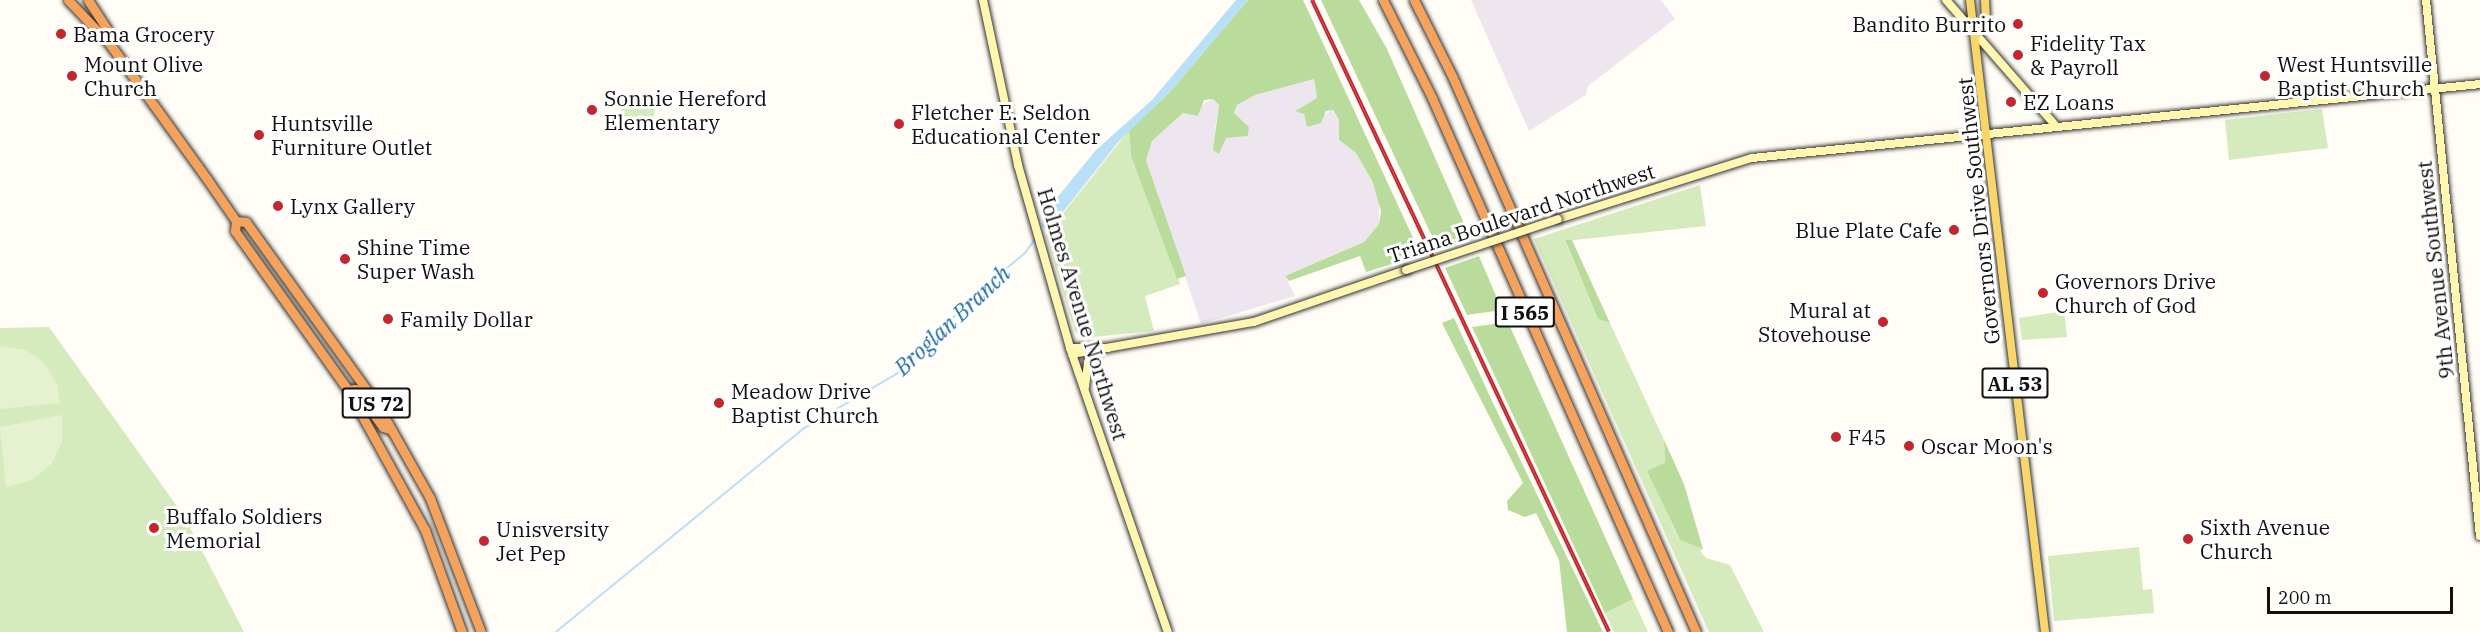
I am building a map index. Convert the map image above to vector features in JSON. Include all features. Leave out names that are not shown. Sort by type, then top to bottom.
[{"type":"highway","name":"US 72","points":[[68,0],[109,44],[236,221],[235,231],[348,390],[425,530],[462,632]]},
{"type":"highway","name":"US 72","points":[[88,0],[107,29],[109,44]]},
{"type":"highway","name":"I 565","points":[[1383,0],[1432,98],[1668,632]]},
{"type":"highway","name":"I 565","points":[[1414,0],[1457,87],[1696,632]]},
{"type":"highway","name":"US 72","points":[[236,221],[246,222],[392,430],[430,498],[481,632]]},
{"type":"highway","points":[[277,289],[284,289],[312,325],[319,323]]},
{"type":"highway","points":[[348,390],[355,389],[383,427],[392,430]]},
{"type":"main road","name":"Governors Drive Southwest","points":[[1970,0],[1977,36],[2045,632]]},
{"type":"main road","name":"Governors Drive Southwest","points":[[1977,36],[1986,19],[1985,0]]},
{"type":"street","name":"Holmes Avenue Northwest","points":[[982,0],[1031,211],[1071,351],[1168,632]]},
{"type":"street","points":[[1946,0],[2056,126]]},
{"type":"street","name":"9th Avenue Southwest","points":[[2426,0],[2480,536]]},
{"type":"street","name":"Triana Boulevard Northwest","points":[[1071,351],[1099,352],[1108,348],[1254,322],[1558,219],[1752,158],[2480,84]]},
{"type":"street","points":[[1071,351],[1108,348]]},
{"type":"street","points":[[1085,388],[1088,362],[1099,352]]},
{"type":"shaded area","points":[[1471,0],[1661,0],[1675,19],[1588,86],[1586,95],[1529,131]]},
{"type":"shaded area","points":[[1314,79],[1317,98],[1296,110],[1304,114],[1307,126],[1332,110],[1339,120],[1340,140],[1356,153],[1379,195],[1379,224],[1364,242],[1285,276],[1295,296],[1201,324],[1146,160],[1152,141],[1183,113],[1213,99],[1219,105],[1215,129],[1226,138],[1248,136],[1249,127],[1234,113],[1237,105],[1255,95]]},
{"type":"green space","points":[[1248,0],[1303,0],[1421,255],[1366,272],[1360,256],[1289,281],[1285,276],[1364,242],[1379,224],[1381,211],[1373,183],[1356,153],[1339,140],[1339,120],[1333,110],[1326,111],[1321,123],[1307,127],[1304,114],[1295,111],[1317,98],[1314,79],[1255,95],[1237,105],[1234,113],[1249,127],[1248,136],[1226,138],[1219,154],[1213,150],[1219,105],[1213,99],[1204,100],[1198,116],[1183,113],[1152,141],[1146,160],[1186,276],[1177,279],[1131,156],[1129,130],[1169,93]]},
{"type":"green space","points":[[1321,0],[1359,0],[1387,49],[1470,237],[1438,249]]},
{"type":"green space","points":[[638,93],[650,98],[655,110],[650,122],[638,127],[626,122],[621,110],[626,98]]},
{"type":"green space","points":[[2322,109],[2328,148],[2229,160],[2225,120]]},
{"type":"green space","points":[[1129,130],[1131,156],[1180,284],[1145,296],[1154,331],[1082,338],[1075,331],[1046,235]]},
{"type":"green space","points":[[1700,185],[1706,226],[1565,241],[1598,319],[1610,323],[1664,440],[1665,463],[1648,472],[1679,539],[1703,549],[1700,551],[1706,558],[1730,565],[1764,632],[1709,632],[1534,239]]},
{"type":"green space","points":[[1565,240],[1572,240],[1610,323],[1598,319]]},
{"type":"green space","points":[[1479,256],[1502,310],[1467,315],[1445,268]]},
{"type":"green space","points":[[2064,311],[2067,337],[2022,340],[2019,318]]},
{"type":"green space","points":[[1454,318],[1603,632],[1567,632],[1559,560],[1536,513],[1525,517],[1508,510],[1507,501],[1523,483],[1442,323]]},
{"type":"green space","points":[[1508,322],[1633,599],[1605,613],[1472,327]]},
{"type":"green space","points":[[49,327],[184,516],[244,632],[0,632],[0,328]]},
{"type":"green space","points":[[0,346],[26,350],[43,362],[57,384],[60,403],[0,409]]},
{"type":"green space","points":[[62,415],[62,442],[52,463],[32,480],[6,487],[0,427]]},
{"type":"green space","points":[[1664,440],[1684,484],[1703,549],[1680,540],[1647,471],[1665,463]]},
{"type":"green space","points":[[2139,547],[2143,590],[2152,589],[2154,613],[2054,621],[2048,556]]},
{"type":"green space","points":[[1633,599],[1648,632],[1614,632],[1605,613]]},
{"type":"water","points":[[1236,0],[1248,0],[1169,93],[1119,141],[1048,231],[1042,226],[1043,215],[1096,150],[1152,100]]},
{"type":"waterway","name":"Broglan Branch","points":[[556,632],[803,429],[903,370],[975,295],[1025,253],[1035,239]]},
{"type":"railway","points":[[1312,0],[1609,632]]},
{"type":"place","name":"Bandito Burrito","points":[[2018,24]]},
{"type":"place","name":"Bama Grocery","points":[[61,34]]},
{"type":"place","name":"Fidelity Tax & Payroll","points":[[2018,55]]},
{"type":"place","name":"Mount Olive Church","points":[[72,76]]},
{"type":"place","name":"West Huntsville Baptist Church","points":[[2265,76]]},
{"type":"place","name":"EZ Loans","points":[[2011,102]]},
{"type":"place","name":"Sonnie Hereford Elementary","points":[[592,110]]},
{"type":"place","name":"Fletcher E. Seldon Educational Center","points":[[899,124]]},
{"type":"place","name":"Huntsville Furniture Outlet","points":[[259,135]]},
{"type":"place","name":"Lynx Gallery","points":[[278,206]]},
{"type":"place","name":"Blue Plate Cafe","points":[[1954,230]]},
{"type":"place","name":"Shine Time Super Wash","points":[[345,259]]},
{"type":"place","name":"Governors Drive Church of God","points":[[2043,293]]},
{"type":"place","name":"Family Dollar","points":[[388,319]]},
{"type":"place","name":"Mural at Stovehouse","points":[[1883,322]]},
{"type":"place","name":"Meadow Drive Baptist Church","points":[[719,403]]},
{"type":"place","name":"F45","points":[[1836,437]]},
{"type":"place","name":"Oscar Moon's","points":[[1909,446]]},
{"type":"place","name":"Buffalo Soldiers Memorial","points":[[154,528]]},
{"type":"place","name":"Sixth Avenue Church","points":[[2188,539]]},
{"type":"place","name":"Unisversity Jet Pep","points":[[484,541]]}]
